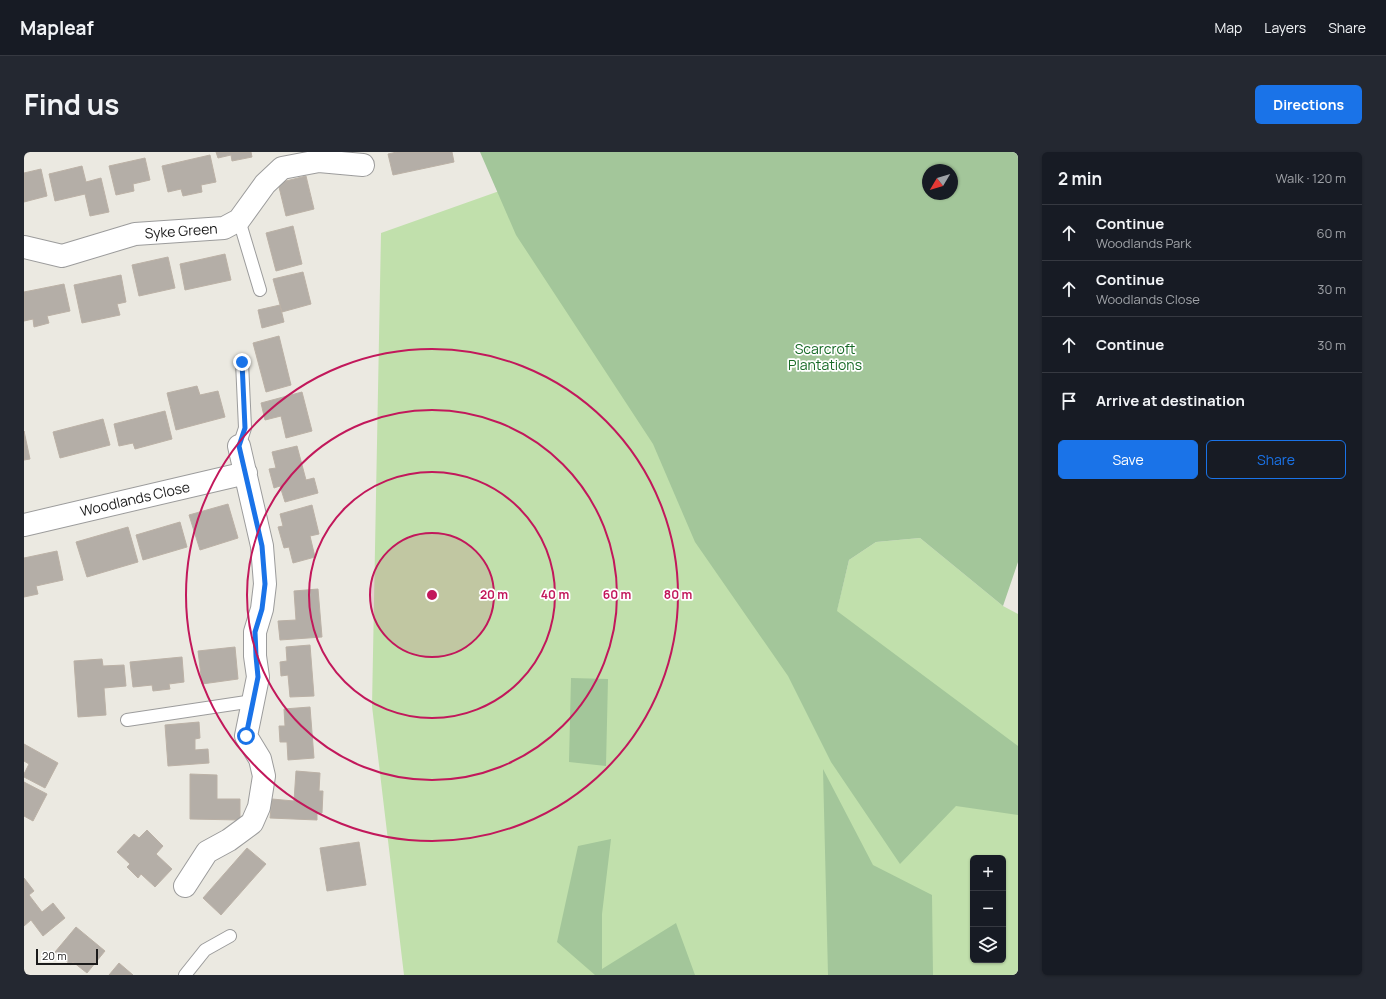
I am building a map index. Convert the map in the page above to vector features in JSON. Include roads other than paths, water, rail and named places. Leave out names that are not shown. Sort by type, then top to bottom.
[{"type":"street","name":"Syke Green","points":[[24,247],[62,256],[135,234],[224,228],[239,220],[265,184],[282,168],[319,161],[362,166]]},
{"type":"street","points":[[185,886],[207,852],[229,840],[252,823],[259,808],[264,776],[260,759],[246,736],[258,677],[255,632],[262,609],[265,584],[262,546],[239,446]]},
{"type":"street","name":"Woodlands Close","points":[[24,525],[246,473]]},
{"type":"lane","points":[[239,220],[260,290]]},
{"type":"lane","points":[[239,446],[245,428],[242,362]]},
{"type":"lane","points":[[127,720],[253,701]]},
{"type":"lane","points":[[185,975],[205,950],[230,936]]},
{"type":"park label","name":"Scarcroft Plantations","points":[[825,358]]}]
